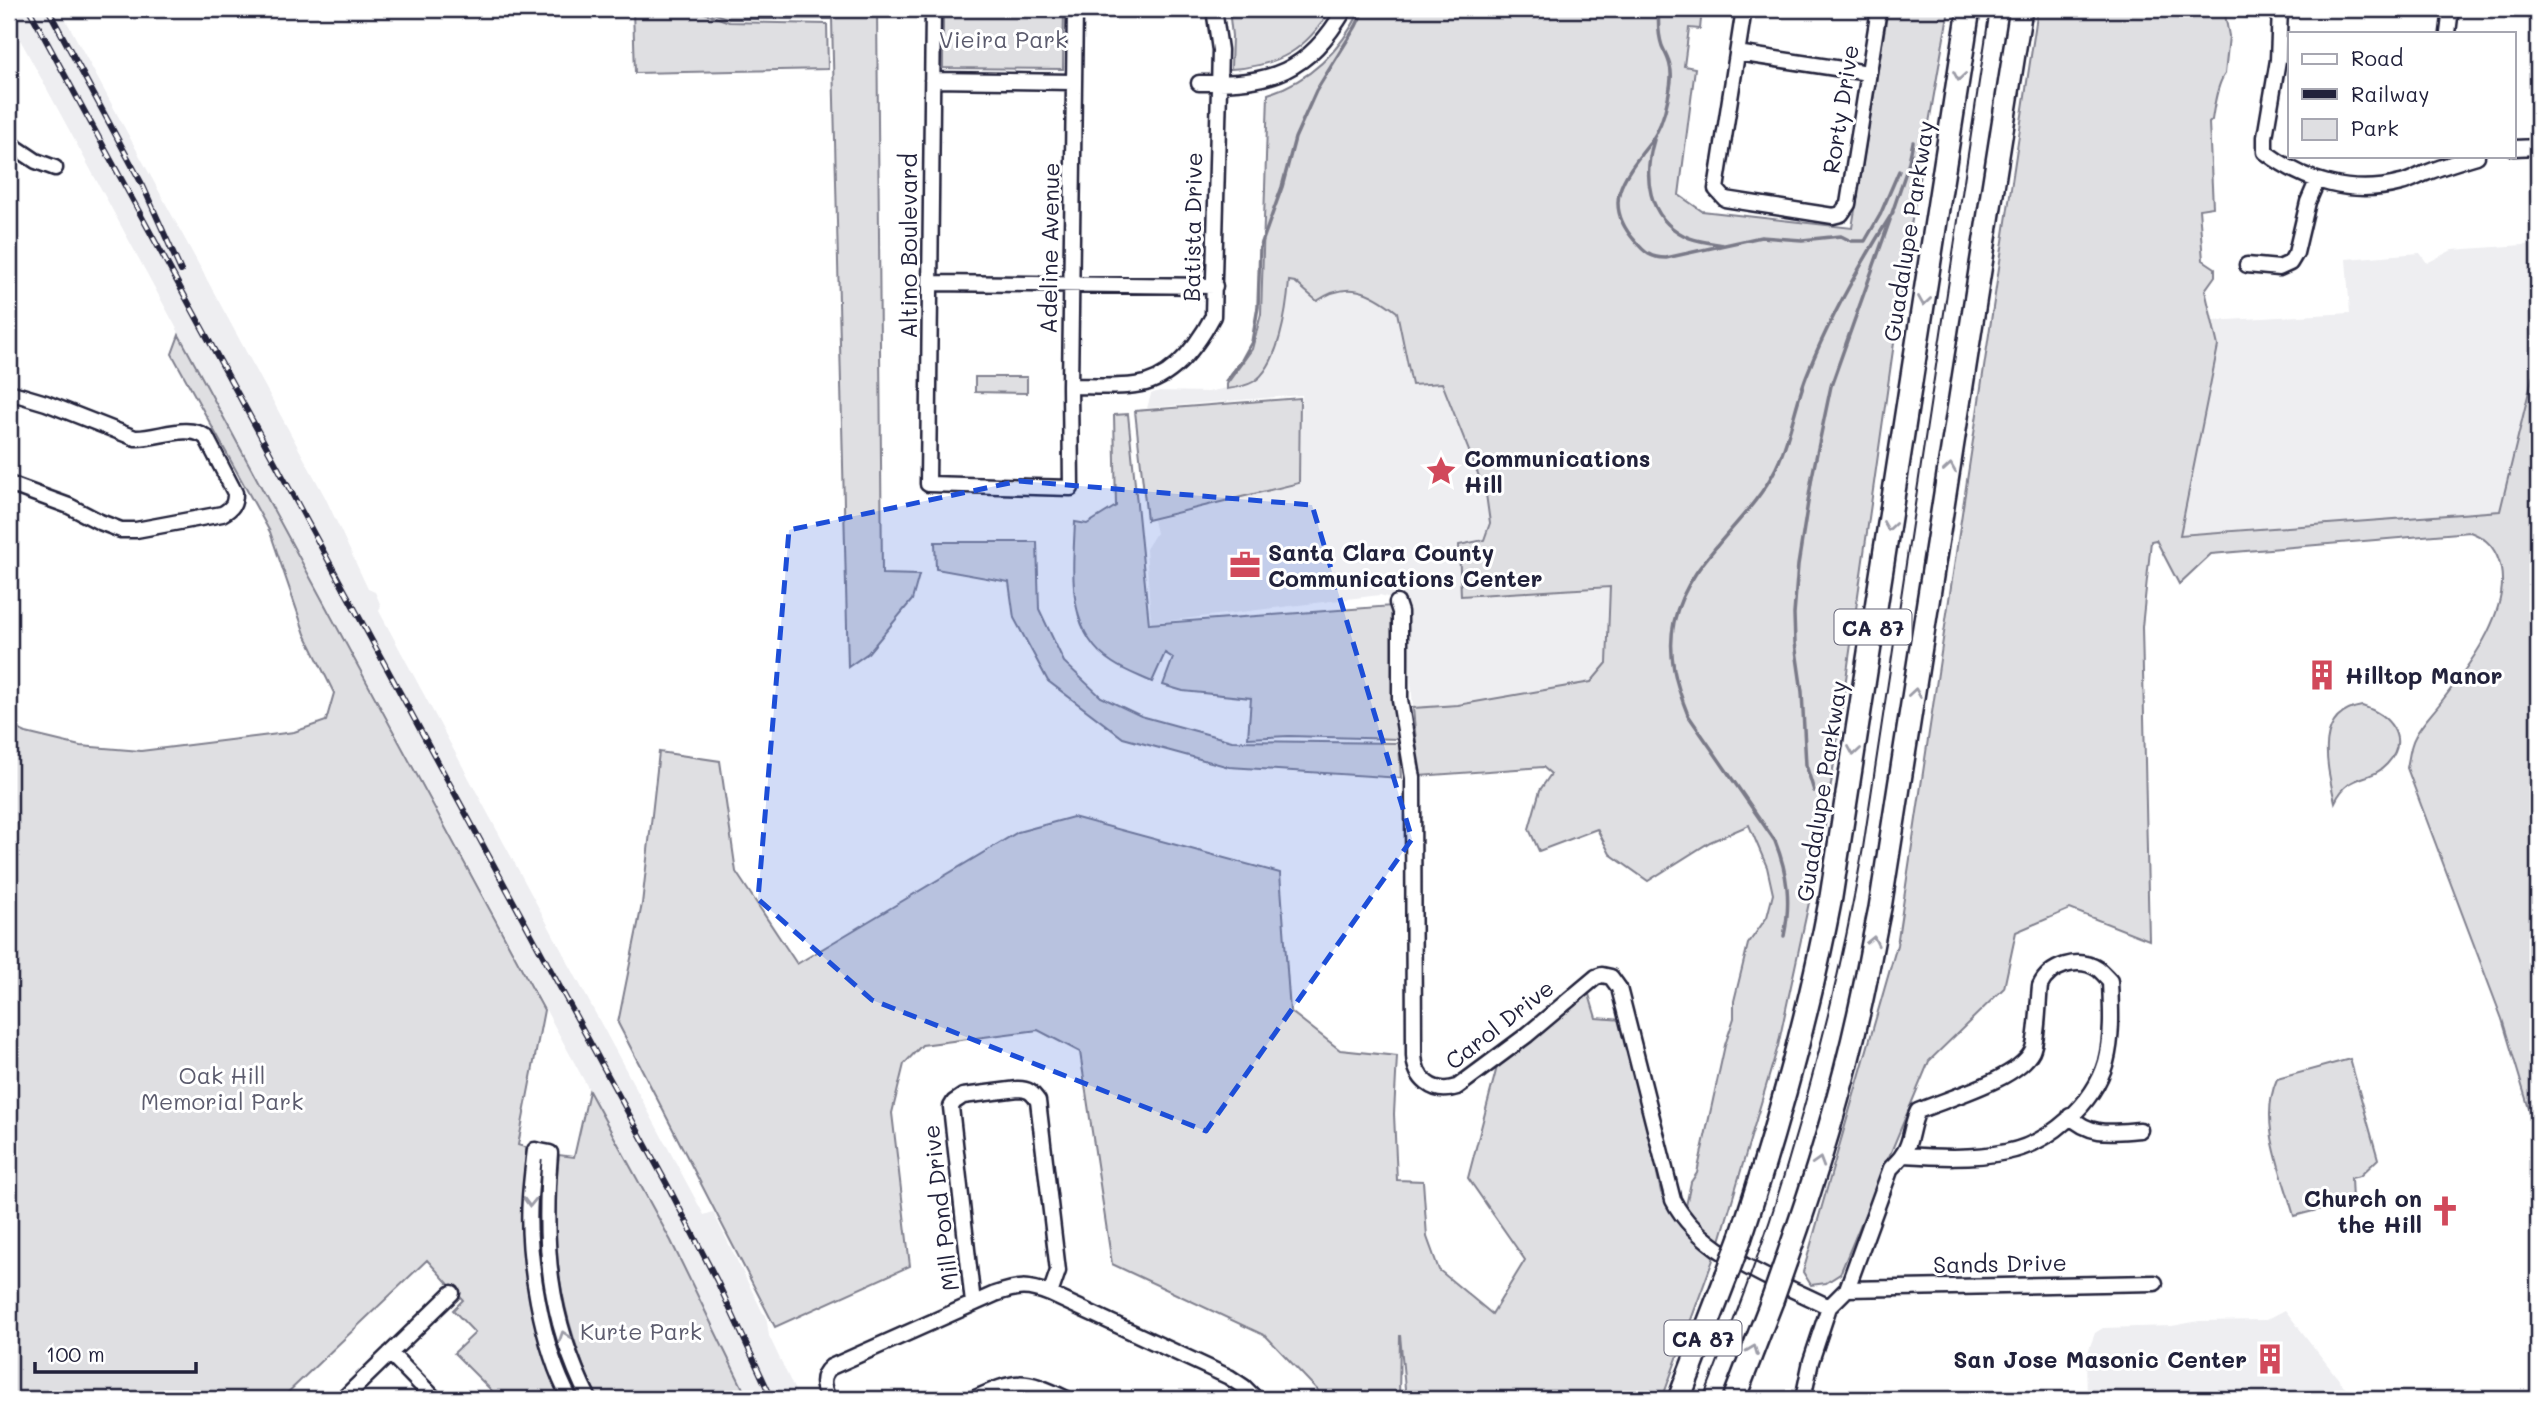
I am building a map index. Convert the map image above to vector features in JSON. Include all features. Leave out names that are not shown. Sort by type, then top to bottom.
[{"type":"highway","name":"Guadalupe Parkway","points":[[1679,1399],[1741,1237],[1786,1091],[1812,990],[1831,897],[1969,9]]},
{"type":"highway","name":"CA 87","points":[[1734,1399],[1810,1191],[1862,1003],[1880,908],[2021,9]]},
{"type":"street","name":"Altino Boulevard","points":[[933,9],[928,484],[1071,488]]},
{"type":"street","name":"Adeline Avenue","points":[[1071,488],[1075,9]]},
{"type":"street","name":"Batista Drive","points":[[1070,386],[1137,385],[1165,373],[1185,357],[1213,316],[1220,50],[1214,9]]},
{"type":"street","points":[[1199,83],[1246,82],[1268,77],[1308,58],[1329,36],[1345,9]]},
{"type":"street","points":[[1744,9],[1737,53],[1868,73]]},
{"type":"street","name":"Rorty Drive","points":[[1737,53],[1716,184],[1719,194],[1725,199],[1773,207],[1833,216],[1841,214],[1848,204],[1878,9]]},
{"type":"street","points":[[2280,9],[2278,60],[2265,152],[2278,162],[2317,181],[2344,188],[2372,188],[2403,183],[2471,158]]},
{"type":"street","points":[[2448,32],[2451,9]]},
{"type":"street","points":[[932,80],[1073,82]]},
{"type":"street","points":[[9,143],[37,161],[55,168]]},
{"type":"street","points":[[2516,148],[2538,147]]},
{"type":"street","points":[[2247,265],[2278,268],[2290,263],[2296,253],[2308,202],[2317,181]]},
{"type":"street","points":[[931,283],[1215,286]]},
{"type":"street","points":[[9,392],[135,438],[190,430],[199,432],[206,437],[235,492],[235,503],[222,514],[136,530],[121,530],[9,484]]},
{"type":"street","name":"Carol Drive","points":[[1397,603],[1400,612],[1400,700],[1413,778],[1413,1055],[1418,1074],[1433,1087],[1446,1090],[1457,1087],[1527,1035],[1596,977],[1611,976],[1619,988],[1673,1200],[1682,1217],[1715,1247],[1756,1271],[1829,1307]]},
{"type":"street","points":[[1803,1399],[1811,1361],[1829,1307],[1847,1289],[1891,1168],[1909,1144],[1912,1123],[1919,1111],[2011,1073],[2025,1062],[2033,1048],[2040,986],[2044,977],[2063,965],[2082,964],[2097,968],[2110,981],[2112,1030],[2106,1062],[2097,1083],[2077,1111],[2045,1137],[2008,1152],[1972,1156],[1903,1155]]},
{"type":"street","name":"Mill Pond Drive","points":[[974,1303],[951,1107],[963,1096],[1018,1089],[1033,1093],[1038,1101],[1058,1271],[1051,1294]]},
{"type":"street","points":[[2070,1116],[2078,1125],[2095,1132],[2140,1130]]},
{"type":"street","points":[[570,1399],[562,1384],[542,1324],[533,1267],[529,1201],[535,1150],[550,1153],[547,1202],[548,1262],[558,1317],[577,1375],[589,1399]]},
{"type":"street","name":"Sands Drive","points":[[1847,1289],[2155,1283]]},
{"type":"street","name":"Mill Pond Drive","points":[[828,1399],[822,1378],[831,1367],[1016,1286],[1032,1287],[1051,1294],[1229,1377],[1256,1399]]},
{"type":"street","points":[[343,1399],[452,1293]]},
{"type":"street","points":[[390,1353],[435,1399]]},
{"type":"street","points":[[973,1399],[1017,1382],[1038,1386],[1066,1399]]},
{"type":"highlighted area","points":[[1019,481],[1312,505],[1412,839],[1206,1131],[872,1000],[758,899],[789,530]]},
{"type":"shaded area","points":[[9,9],[60,9],[325,497],[368,589],[375,592],[381,606],[379,611],[704,1215],[713,1212],[766,1315],[769,1336],[799,1399],[748,1399],[671,1241],[9,19]]},
{"type":"shaded area","points":[[2538,244],[2538,354],[2501,511],[2180,536],[2218,346],[2211,321],[2350,313],[2346,259],[2420,253],[2427,263],[2452,250]]},
{"type":"shaded area","points":[[1289,281],[1295,282],[1317,301],[1337,290],[1349,289],[1363,290],[1379,297],[1397,312],[1412,385],[1442,383],[1490,508],[1487,532],[1461,596],[1610,586],[1607,663],[1591,682],[1458,705],[1413,708],[1405,602],[1380,595],[1151,623],[1146,549],[1156,533],[1153,520],[1300,484],[1302,395],[1147,408],[1151,394],[1159,391],[1208,392],[1254,382],[1275,350],[1287,306]]},
{"type":"shaded area","points":[[2285,1310],[2354,1399],[2087,1399],[2086,1357],[2095,1333],[2103,1328],[2172,1326],[2199,1321],[2266,1320]]},
{"type":"green space","points":[[633,9],[694,9],[729,22],[827,24],[828,69],[635,73]]},
{"type":"green space","points":[[702,9],[877,9],[882,574],[919,575],[912,600],[868,653],[848,667],[832,19],[729,19]]},
{"type":"green space","name":"Vieira Park","points":[[943,9],[1064,9],[1063,69],[943,68]]},
{"type":"green space","points":[[1229,9],[1331,9],[1312,35],[1290,53],[1263,64],[1231,69]]},
{"type":"green space","points":[[1361,9],[1702,9],[1700,29],[1689,28],[1684,66],[1695,68],[1679,195],[1702,211],[1852,228],[1888,9],[1949,9],[1910,231],[1824,833],[1778,1046],[1720,1241],[1696,1220],[1686,1206],[1691,1182],[1697,1173],[1725,1045],[1734,1018],[1734,1001],[1748,944],[1767,917],[1773,894],[1767,867],[1749,825],[1710,842],[1648,881],[1610,854],[1597,829],[1539,851],[1529,829],[1540,790],[1551,774],[1543,767],[1419,776],[1413,708],[1458,705],[1591,682],[1607,663],[1610,587],[1461,596],[1459,545],[1484,540],[1490,523],[1486,494],[1442,383],[1412,385],[1397,312],[1377,298],[1349,290],[1339,291],[1317,301],[1295,282],[1289,281],[1280,336],[1269,364],[1253,382],[1227,389],[1227,384],[1252,349],[1261,314],[1268,94],[1298,81],[1324,62],[1344,38]]},
{"type":"green space","points":[[2038,9],[2224,9],[2229,36],[2225,74],[2209,123],[2213,207],[2199,209],[2203,260],[2215,268],[2215,276],[2205,290],[2218,346],[2180,535],[2500,511],[2538,354],[2538,1139],[2502,1019],[2407,768],[2412,744],[2418,732],[2477,652],[2496,613],[2502,574],[2495,551],[2486,541],[2470,532],[2211,554],[2179,584],[2156,540],[2151,541],[2142,627],[2149,940],[2070,909],[2016,932],[2004,988],[1929,1061],[1840,1274],[1826,1283],[1811,1285],[1803,1272],[1897,945]]},
{"type":"green space","name":"Oak Hill Memorial Park","points":[[179,335],[544,1010],[518,1145],[531,1149],[527,1260],[565,1399],[500,1399],[454,1353],[475,1333],[453,1310],[463,1300],[427,1260],[281,1399],[9,1399],[9,725],[26,733],[80,746],[141,751],[294,732],[326,721],[334,693],[305,634],[270,532],[172,354]]},
{"type":"green space","points":[[975,377],[1027,377],[1027,393],[975,392]]},
{"type":"green space","points":[[1300,398],[1299,483],[1147,520],[1135,411]]},
{"type":"green space","points":[[1128,414],[1149,624],[1392,606],[1399,739],[1289,736],[1248,738],[1251,698],[1183,691],[1163,685],[1173,658],[1165,653],[1152,682],[1118,666],[1098,650],[1079,618],[1075,599],[1075,522],[1087,524],[1116,506],[1114,415]]},
{"type":"green space","points":[[935,542],[1037,542],[1039,609],[1064,662],[1101,697],[1141,716],[1232,741],[1399,743],[1401,778],[1229,767],[1123,738],[1048,681],[1014,618],[1009,582],[936,569]]},
{"type":"green space","points":[[2362,706],[2388,721],[2396,736],[2397,745],[2387,764],[2374,774],[2347,786],[2335,802],[2327,758],[2330,730],[2336,719],[2346,711]]},
{"type":"green space","points":[[659,752],[720,761],[736,872],[797,964],[1018,832],[1073,817],[1280,873],[1290,1011],[1340,1050],[1397,1056],[1394,1114],[1397,1180],[1423,1181],[1427,1237],[1439,1270],[1492,1314],[1525,1260],[1468,1178],[1498,1063],[1588,991],[1596,1018],[1624,1020],[1661,1192],[1666,1203],[1683,1229],[1714,1257],[1662,1399],[1406,1399],[1400,1335],[1399,1399],[1326,1399],[1266,1336],[1112,1264],[1080,1052],[1038,1030],[922,1045],[904,1064],[892,1113],[910,1266],[775,1327],[618,1023],[642,904]]},
{"type":"green space","points":[[2350,1059],[2378,1159],[2360,1176],[2351,1178],[2352,1201],[2294,1216],[2278,1165],[2271,1130],[2272,1095],[2277,1079]]},
{"type":"green space","name":"Kurte Park","points":[[589,1091],[671,1241],[748,1399],[597,1399],[584,1369],[566,1309],[556,1250],[555,1220],[559,1155],[574,1157]]},
{"type":"waterway","points":[[1226,381],[1252,342],[1258,307],[1260,248],[1282,187],[1295,138],[1316,91],[1364,9]]},
{"type":"waterway","points":[[1659,9],[1660,37],[1671,70],[1668,98],[1656,133],[1625,178],[1618,202],[1619,214],[1625,227],[1649,254],[1666,258],[1761,237],[1802,240],[1841,236],[1851,241],[1865,241],[1880,215],[1899,171]]},
{"type":"waterway","points":[[1654,140],[1649,181],[1651,194],[1663,218],[1672,228],[1689,238],[1723,245]]},
{"type":"waterway","points":[[1892,213],[1913,142]]},
{"type":"waterway","points":[[1784,936],[1787,888],[1775,841],[1688,715],[1674,669],[1672,634],[1681,600],[1692,579],[1751,506],[1776,468],[1786,445],[1804,384],[1826,331],[1893,212]]},
{"type":"waterway","points":[[1814,791],[1806,765],[1802,692],[1795,643],[1794,614],[1798,565],[1812,477],[1831,386],[1890,220]]},
{"type":"waterway","points":[[523,1214],[527,1150]]},
{"type":"waterway","points":[[523,1239],[526,1270]]},
{"type":"waterway","points":[[528,1281],[532,1308]]},
{"type":"tram line","points":[[1703,1399],[1770,1220],[1811,1082],[1845,943],[1863,848],[1990,9]]},
{"type":"railway","points":[[29,9],[669,1188],[717,1281],[772,1399]]},
{"type":"railway","points":[[48,9],[143,186],[181,271]]},
{"type":"place","name":"Communications Hill","points":[[1441,471]]},
{"type":"place","name":"Santa Clara County Communications Center","points":[[1245,565]]},
{"type":"place","name":"Hilltop Manor","points":[[2322,675]]},
{"type":"place","name":"Church on the Hill","points":[[2445,1211]]},
{"type":"place","name":"San Jose Masonic Center","points":[[2270,1359]]}]
